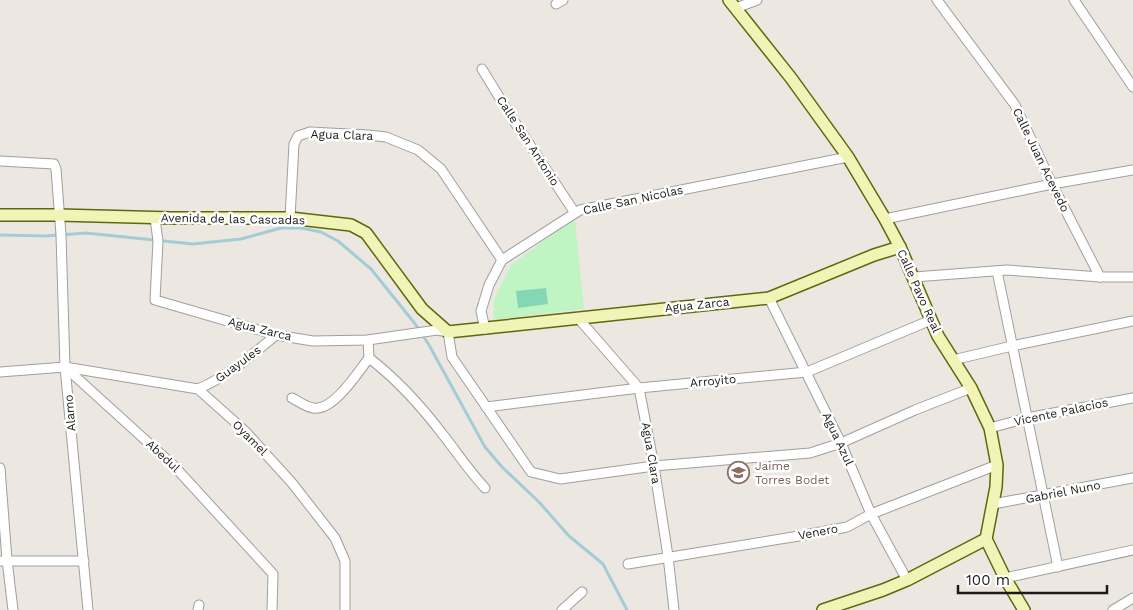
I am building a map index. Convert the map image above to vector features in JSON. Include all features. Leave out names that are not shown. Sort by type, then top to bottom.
[{"type":"street","points":[[733,4],[757,0]]},
{"type":"street","name":"Calle Juan Acevedo","points":[[937,0],[1015,105],[1052,184],[1100,277]]},
{"type":"street","points":[[1074,0],[1133,87]]},
{"type":"street","name":"Calle Pavo Real","points":[[733,4],[791,78],[848,157],[900,247],[938,336],[971,388],[990,428],[997,465],[993,504],[986,539]]},
{"type":"street","name":"Calle San Antonio","points":[[482,69],[576,213]]},
{"type":"street","name":"Agua Clara","points":[[290,218],[294,144],[298,136],[310,132],[386,137],[418,150],[441,169],[502,260]]},
{"type":"street","name":"Calle San Nicolas","points":[[502,260],[580,210],[848,157]]},
{"type":"street","name":"Alamo","points":[[0,161],[54,164],[56,168],[61,235],[66,367],[88,610]]},
{"type":"street","points":[[885,219],[1052,184],[1133,170]]},
{"type":"street","name":"Avenida de las Cascadas","points":[[0,215],[290,218],[351,224],[366,234],[422,309],[442,331]]},
{"type":"street","name":"Agua Zarca","points":[[155,218],[158,241],[155,300],[276,335],[313,341],[368,340],[413,333],[484,329],[769,298],[874,255],[900,247]]},
{"type":"street","points":[[484,329],[481,311],[489,285],[502,260]]},
{"type":"street","points":[[914,277],[1006,270],[1100,277],[1133,277]]},
{"type":"street","points":[[997,271],[1058,567]]},
{"type":"street","name":"Agua Azul","points":[[769,298],[841,443],[871,514],[907,580]]},
{"type":"street","points":[[578,318],[639,388]]},
{"type":"street","name":"Arroyito","points":[[486,407],[639,388],[807,372],[931,320]]},
{"type":"street","points":[[954,360],[1133,321]]},
{"type":"street","points":[[442,331],[452,357],[531,472],[560,479],[654,466],[810,454],[841,443],[915,410],[971,388]]},
{"type":"street","name":"Guayules","points":[[198,389],[216,381],[241,365],[276,335]]},
{"type":"street","points":[[292,398],[313,408],[326,406],[345,389],[369,358],[368,340]]},
{"type":"street","points":[[369,358],[386,371],[405,390],[485,488]]},
{"type":"street","points":[[0,372],[66,367],[198,389]]},
{"type":"street","name":"Abedul","points":[[66,367],[174,466],[273,574],[272,610]]},
{"type":"street","name":"Agua Clara","points":[[639,388],[654,466],[674,610]]},
{"type":"street","name":"Oyamel","points":[[198,389],[245,431],[292,483],[335,538],[345,561],[345,610]]},
{"type":"street","name":"Vicente Palacios","points":[[990,428],[1027,418],[1133,398]]},
{"type":"street","name":"Venero","points":[[628,564],[847,527],[871,514],[997,465]]},
{"type":"street","points":[[0,468],[4,560],[13,610]]},
{"type":"street","name":"Gabriel Nuno","points":[[993,504],[1133,478]]},
{"type":"street","points":[[823,610],[907,580],[986,539],[1005,578],[1024,610]]},
{"type":"street","points":[[1005,578],[1133,550]]},
{"type":"street","points":[[4,560],[84,561]]},
{"type":"street","points":[[562,610],[582,592]]},
{"type":"street","points":[[1113,610],[1133,598]]},
{"type":"green space","points":[[575,220],[584,309],[493,320],[494,299],[511,265],[569,222]]},
{"type":"green space","points":[[546,288],[548,304],[518,308],[516,291]]},
{"type":"waterway","points":[[0,235],[46,236],[86,233],[193,244],[241,239],[281,228],[301,228],[321,232],[338,241],[371,269],[416,325],[485,447],[502,467],[539,502],[569,536],[603,564],[627,610]]},
{"type":"place","name":"Jaime Torres Bodet","points":[[739,473]]}]
